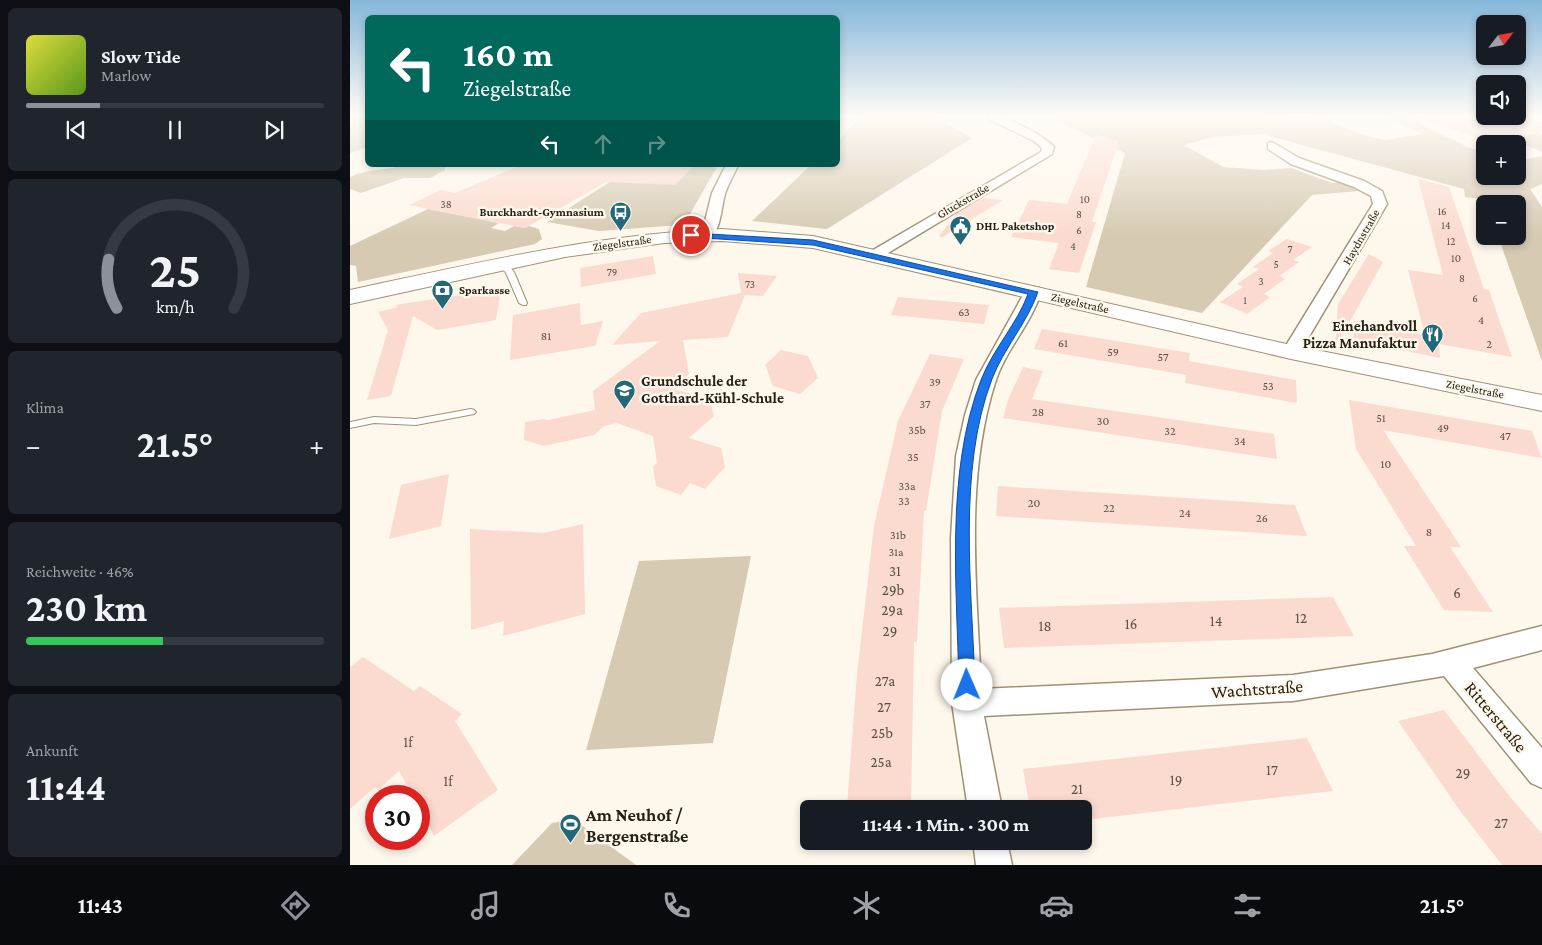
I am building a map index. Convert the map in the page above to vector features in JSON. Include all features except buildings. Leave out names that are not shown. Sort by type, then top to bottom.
[{"type":"main road","name":"Ziegelstraße","points":[[350,297],[503,264],[609,244],[664,237],[706,235],[813,242],[1291,352],[1542,403]]},
{"type":"street","name":"Gluckstraße","points":[[872,256],[1044,155]]},
{"type":"street","name":"Haydnstraße","points":[[1286,155],[1294,161],[1359,184],[1377,194],[1380,204],[1291,352]]},
{"type":"street","points":[[706,235],[711,225],[719,193],[731,167]]},
{"type":"street","points":[[983,800],[967,703],[963,538],[967,456],[986,380],[999,353],[1029,304],[1033,292]]},
{"type":"street","name":"Wachtstraße","points":[[967,703],[1293,688],[1450,662],[1542,638]]},
{"type":"street","name":"Ritterstraße","points":[[1450,662],[1542,772]]},
{"type":"street","points":[[992,850],[994,865]]},
{"type":"lane","points":[[503,264],[510,272],[523,303]]},
{"type":"lane","points":[[350,425],[374,420],[416,422],[471,412]]},
{"type":"shaded area","points":[[840,155],[944,155],[827,229],[752,221],[809,167],[840,167]]},
{"type":"shaded area","points":[[1124,155],[1202,155],[1223,167],[1263,170],[1291,168],[1332,183],[1341,182],[1359,191],[1312,195],[1202,313],[1086,287]]},
{"type":"shaded area","points":[[1340,155],[1476,155],[1476,185],[1526,185],[1526,159],[1542,156],[1542,184],[1530,189],[1542,207],[1542,361],[1501,245],[1526,245],[1526,195],[1476,195],[1476,198],[1465,197],[1464,189]]},
{"type":"shaded area","points":[[445,167],[445,170],[430,178],[404,178],[361,193],[350,189],[350,177],[364,172],[391,168]]},
{"type":"shaded area","points":[[679,167],[717,167],[690,214],[680,225],[599,231],[547,222],[616,178]]},
{"type":"shaded area","points":[[428,209],[499,223],[491,228],[505,231],[514,226],[525,228],[529,226],[539,229],[542,239],[535,244],[358,282],[356,266],[350,265],[350,246]]},
{"type":"shaded area","points":[[751,556],[713,743],[586,750],[639,561]]},
{"type":"shaded area","name":"Am Neuhof / Bergenstraße","points":[[573,819],[636,865],[512,865],[552,823]]},
{"type":"place","name":"Burckhardt-Gymnasium","points":[[620,231]]},
{"type":"place","name":"DHL Paketshop","points":[[960,245]]},
{"type":"place","name":"Sparkasse","points":[[443,309]]},
{"type":"place","name":"Einehandvoll Pizza Manufaktur","points":[[1433,354]]},
{"type":"place","name":"Grundschule der Gotthard-Kühl-Schule","points":[[625,409]]},
{"type":"place","name":"Am Neuhof / Bergenstraße","points":[[570,844]]},
{"type":"route","points":[[691,235],[722,235],[813,242],[1033,292],[1029,304],[999,353],[986,380],[967,456],[963,538],[967,685]]}]
